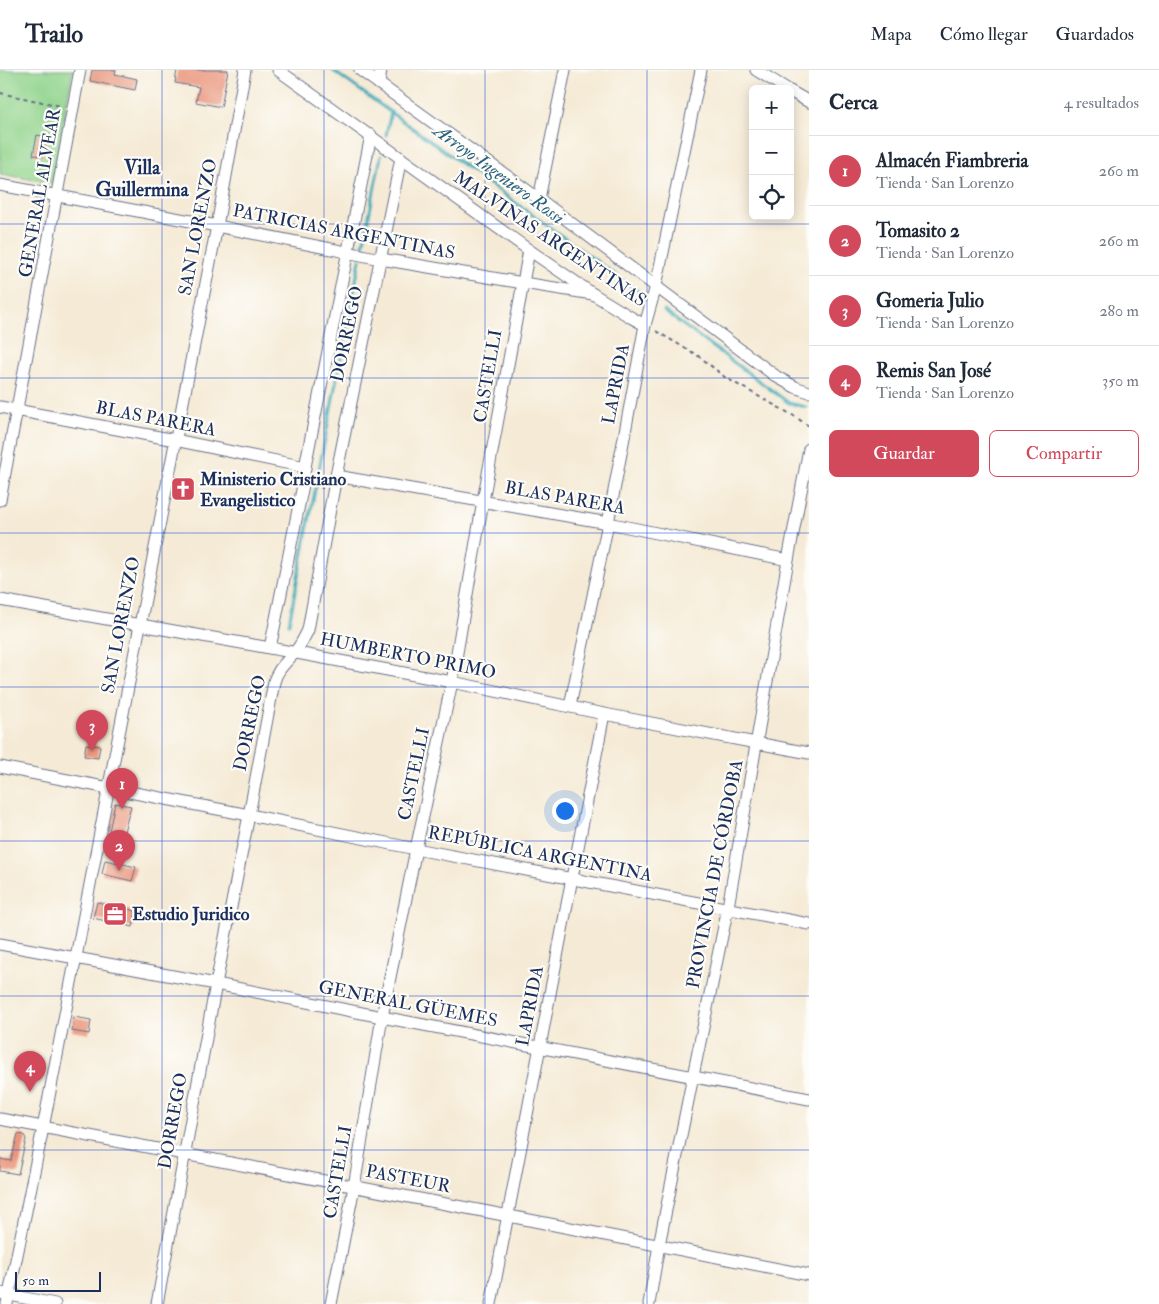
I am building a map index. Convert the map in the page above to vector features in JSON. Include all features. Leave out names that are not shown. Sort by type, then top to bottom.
[{"type":"street","name":"GENERAL ALVEAR","points":[[0,500],[80,70]]},
{"type":"street","name":"SAN LORENZO","points":[[5,1298],[43,1128],[217,226],[244,70]]},
{"type":"street","name":"MALVINAS ARGENTINAS","points":[[278,70],[593,294],[632,318],[647,320]]},
{"type":"street","name":"MALVINAS ARGENTINAS","points":[[360,70],[539,199],[654,292],[777,377],[809,392]]},
{"type":"street","points":[[379,84],[381,70]]},
{"type":"street","points":[[539,199],[565,70]]},
{"type":"street","name":"LAPRIDA","points":[[570,706],[647,320],[701,70]]},
{"type":"street","points":[[756,70],[780,85]]},
{"type":"street","points":[[794,93],[809,102]]},
{"type":"street","name":"DORREGO","points":[[270,648],[303,484],[304,467],[371,135]]},
{"type":"street","name":"DORREGO","points":[[157,1304],[275,676],[303,642],[308,630],[336,476],[401,158]]},
{"type":"street","name":"PATRICIAS ARGENTINAS","points":[[0,185],[381,259],[593,294]]},
{"type":"street","name":"CASTELLI","points":[[331,1304],[354,1186],[382,1017],[452,682],[529,250]]},
{"type":"street","name":"BLAS PARERA","points":[[0,407],[175,440],[304,467]]},
{"type":"street","name":"PROVINCIA DE CÓRDOBA","points":[[649,1304],[659,1245],[728,907],[809,449]]},
{"type":"street","name":"BLAS PARERA","points":[[336,476],[608,523],[788,560]]},
{"type":"street","name":"HUMBERTO PRIMO","points":[[0,600],[452,682],[604,714],[809,753]]},
{"type":"street","name":"LAPRIDA","points":[[491,1304],[604,714]]},
{"type":"street","name":"REPÚBLICA ARGENTINA","points":[[0,767],[809,924]]},
{"type":"street","name":"GENERAL GÜEMES","points":[[0,944],[809,1099]]},
{"type":"street","name":"PASTEUR","points":[[0,1119],[659,1245],[809,1276]]},
{"type":"street","points":[[5,1298],[55,1304]]},
{"type":"path","points":[[0,93],[73,109]]},
{"type":"path","name":"MALVINAS ARGENTINAS","points":[[647,320],[700,357],[726,378],[809,426]]},
{"type":"path","points":[[310,486],[320,488]]},
{"type":"green space","points":[[0,70],[73,70],[52,183],[0,174]]},
{"type":"building","points":[[92,70],[116,70],[115,74],[137,79],[135,90],[90,81]]},
{"type":"building","points":[[177,70],[228,70],[221,107],[196,102],[199,87],[175,83]]},
{"type":"building","points":[[37,135],[47,137],[43,156],[33,155]]},
{"type":"building","name":"Ministerio Cristiano Evangelistico","points":[[177,480],[192,483],[189,498],[174,495]]},
{"type":"building","points":[[86,744],[100,746],[98,758],[84,756]]},
{"type":"building","points":[[115,803],[131,806],[123,835],[109,831]]},
{"type":"building","points":[[105,860],[136,867],[132,881],[102,874]]},
{"type":"building","name":"Estudio Juridico","points":[[97,902],[136,911],[133,927],[93,918]]},
{"type":"building","points":[[74,1017],[91,1020],[89,1034],[72,1031]]},
{"type":"building","points":[[18,1134],[24,1135],[26,1139],[18,1174],[0,1171],[0,1159],[11,1161]]},
{"type":"waterway","name":"Arroyo Ingeniero Rossi","points":[[332,70],[649,299]]},
{"type":"waterway","points":[[386,135],[391,112]]},
{"type":"waterway","points":[[362,251],[381,156]]},
{"type":"waterway","points":[[289,623],[360,260]]},
{"type":"waterway","points":[[664,311],[789,403],[806,407]]},
{"type":"place","name":"Ministerio Cristiano Evangelistico","points":[[183,489]]},
{"type":"place","name":"Gomeria Julio","points":[[92,751]]},
{"type":"place","name":"Almacén Fiambreria","points":[[122,809]]},
{"type":"place","name":"Tomasito 2","points":[[119,871]]},
{"type":"place","name":"Estudio Juridico","points":[[115,914]]},
{"type":"place","name":"Remis San José","points":[[30,1092]]},
{"type":"district","name":"Villa Guillermina","points":[[142,179]]}]
